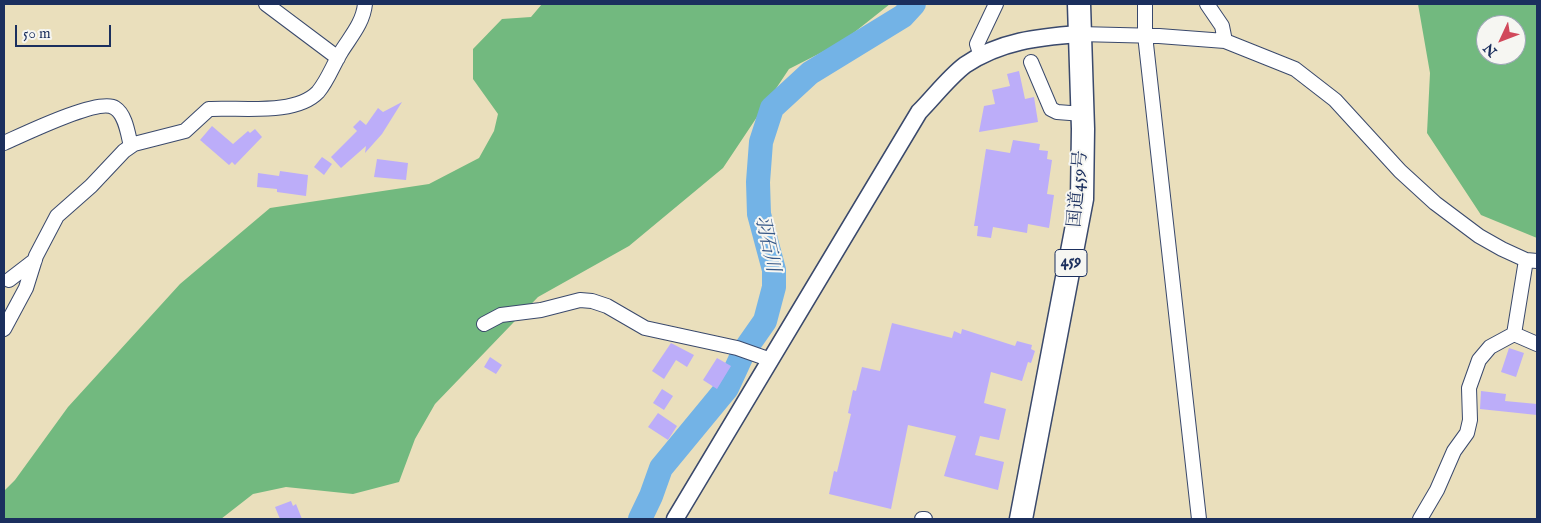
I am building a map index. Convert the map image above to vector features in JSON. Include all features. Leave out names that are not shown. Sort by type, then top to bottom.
[{"type":"highway","name":"国道459号","points":[[1021,519],[1082,199],[1083,114],[1079,4]]},
{"type":"street","points":[[266,4],[338,58]]},
{"type":"street","points":[[4,329],[26,288],[35,260],[57,216],[91,186],[131,146],[185,131],[209,109],[270,108],[299,104],[317,92],[360,24],[365,4]]},
{"type":"street","points":[[981,56],[977,44],[996,4]]},
{"type":"street","points":[[1145,4],[1145,36],[1199,519]]},
{"type":"street","points":[[1208,4],[1222,26],[1226,41]]},
{"type":"street","points":[[675,519],[919,112],[964,66],[996,48],[1035,37],[1079,34],[1226,41],[1295,69],[1318,85],[1352,118],[1400,172],[1435,203],[1479,236],[1532,260],[1514,334],[1490,347],[1479,360],[1469,388],[1470,420],[1468,432],[1454,451],[1437,490],[1420,519]]},
{"type":"street","points":[[1031,62],[1051,109],[1057,112],[1083,114]]},
{"type":"street","points":[[4,143],[41,124],[98,106],[110,106],[116,108],[122,116],[131,146]]},
{"type":"street","points":[[9,280],[35,260]]},
{"type":"street","points":[[484,324],[501,315],[541,310],[580,300],[607,306],[644,328],[753,352],[770,360]]},
{"type":"street","points":[[1514,334],[1537,344]]},
{"type":"green space","points":[[542,4],[890,4],[842,42],[789,69],[723,168],[629,246],[538,297],[435,404],[415,439],[399,482],[353,494],[286,487],[253,494],[221,519],[4,519],[4,491],[15,480],[68,407],[180,284],[270,208],[429,184],[479,158],[494,131],[498,114],[473,79],[473,49],[502,19],[531,17]]},
{"type":"green space","points":[[1418,4],[1537,4],[1537,238],[1481,215],[1427,133],[1430,73]]},
{"type":"building","points":[[1019,71],[1025,99],[1034,97],[1038,122],[979,132],[984,106],[995,104],[992,90],[1010,86],[1007,74]]},
{"type":"building","points":[[402,102],[382,134],[365,153],[366,146],[341,168],[331,157],[357,131],[353,127],[360,120],[366,125],[378,108],[383,112]]},
{"type":"building","points":[[212,126],[233,144],[248,131],[250,133],[255,129],[262,137],[235,165],[232,162],[229,165],[200,140]]},
{"type":"building","points":[[1013,140],[1040,144],[1039,150],[1048,151],[1047,159],[1052,160],[1047,194],[1054,195],[1049,228],[1028,224],[1027,233],[993,227],[991,238],[977,236],[978,226],[974,226],[986,149],[1010,153]]},
{"type":"building","points":[[322,157],[332,164],[324,175],[314,167]]},
{"type":"building","points":[[377,159],[408,163],[406,180],[374,177]]},
{"type":"building","points":[[280,171],[308,175],[306,196],[277,192],[277,189],[257,187],[258,173],[279,176]]},
{"type":"building","points":[[892,323],[952,338],[954,331],[961,334],[962,329],[1015,346],[1017,341],[1032,345],[1031,349],[1035,351],[1031,363],[1028,362],[1022,381],[991,372],[984,403],[1006,409],[999,440],[980,436],[975,455],[1004,462],[998,490],[944,476],[956,436],[908,425],[891,509],[829,494],[834,471],[837,472],[851,414],[848,413],[853,390],[856,391],[862,367],[880,371]]},
{"type":"building","points":[[671,343],[694,355],[687,367],[676,360],[664,379],[652,371]]},
{"type":"building","points":[[1509,348],[1524,353],[1516,377],[1501,372]]},
{"type":"building","points":[[490,357],[502,365],[496,374],[484,367]]},
{"type":"building","points":[[717,358],[731,366],[717,389],[703,380]]},
{"type":"building","points":[[662,389],[673,396],[664,410],[653,403]]},
{"type":"building","points":[[1481,391],[1506,394],[1505,401],[1537,404],[1537,415],[1480,409]]},
{"type":"building","points":[[658,413],[677,426],[668,440],[648,427]]},
{"type":"building","points":[[291,501],[293,506],[296,504],[302,519],[280,519],[275,507]]},
{"type":"waterway","name":"羽石川","points":[[640,519],[661,468],[727,388],[744,351],[765,321],[774,287],[774,270],[759,214],[758,182],[761,142],[772,108],[810,73],[903,16],[914,4]]}]
